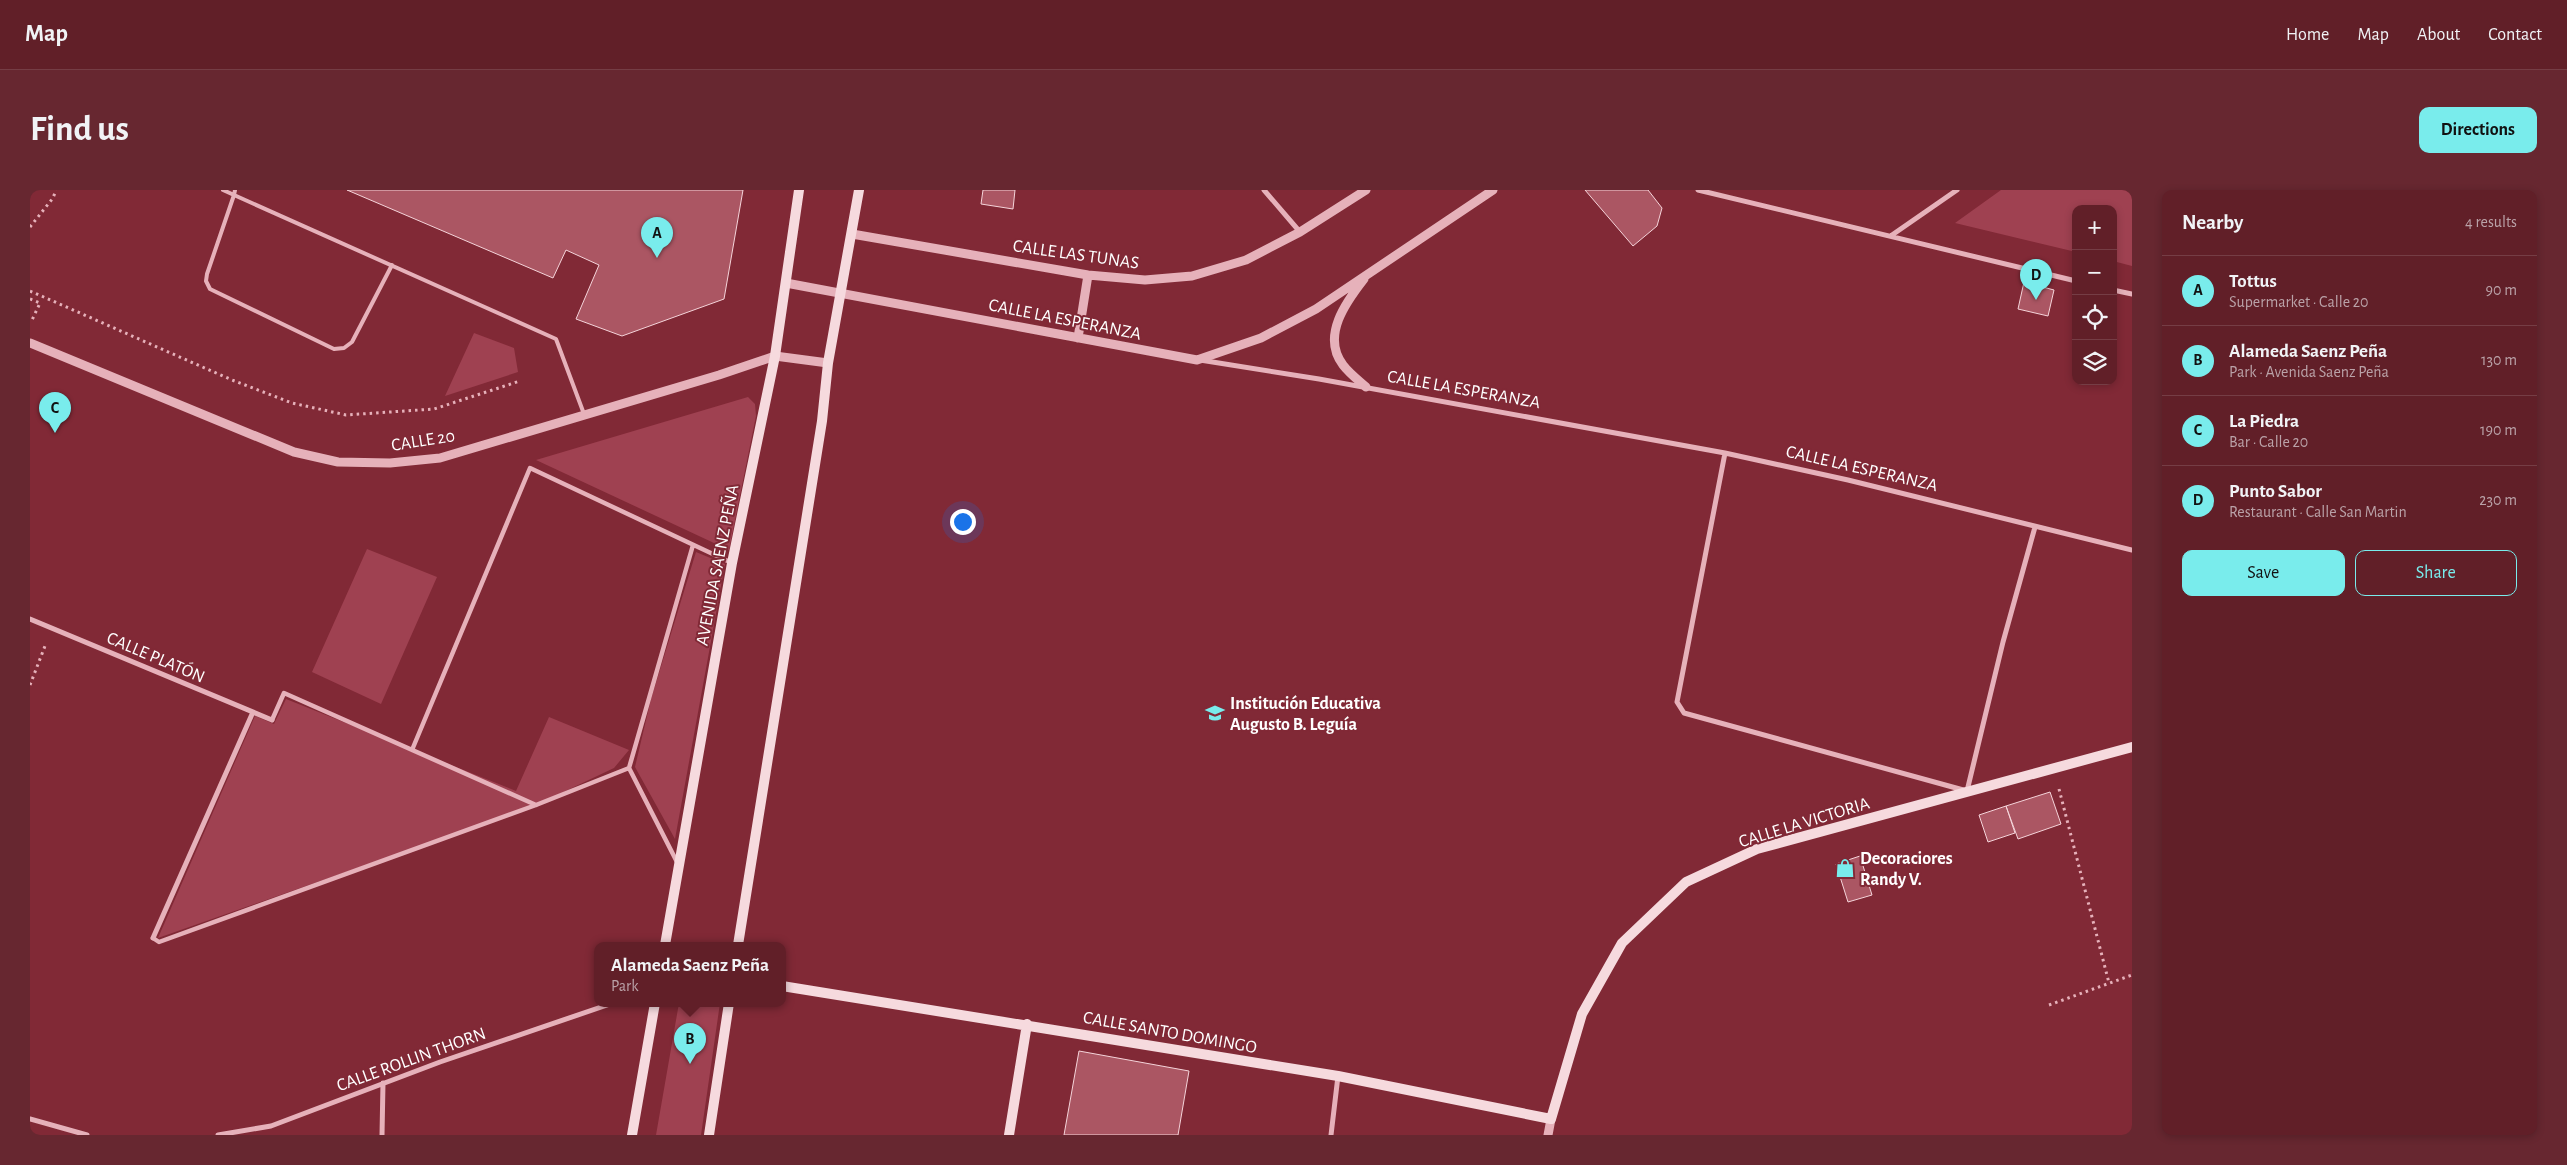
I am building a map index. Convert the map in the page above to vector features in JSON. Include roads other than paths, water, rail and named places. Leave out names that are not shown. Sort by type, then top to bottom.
[{"type":"main road","name":"AVENIDA SAENZ PEÑA","points":[[666,942],[732,563],[775,356],[800,190]]},
{"type":"main road","points":[[738,942],[822,421],[828,363],[842,293],[858,190]]},
{"type":"main road","name":"CALLE LA VICTORIA","points":[[1551,1119],[1582,1014],[1622,943],[1686,882],[1757,849],[2054,770],[2132,747]]},
{"type":"main road","name":"CALLE SANTO DOMINGO","points":[[786,987],[1027,1024],[1338,1076],[1551,1119]]},
{"type":"main road","points":[[632,1135],[654,1007]]},
{"type":"main road","points":[[709,1135],[728,1007]]},
{"type":"main road","points":[[1009,1135],[1027,1024]]},
{"type":"street","points":[[1264,190],[1300,232]]},
{"type":"street","name":"CALLE LAS TUNAS","points":[[852,234],[1088,275],[1145,280],[1192,276],[1246,260],[1300,232],[1366,190]]},
{"type":"street","points":[[1197,360],[1261,338],[1316,309],[1493,190]]},
{"type":"street","points":[[1698,190],[1892,235],[2072,280]]},
{"type":"street","points":[[1892,235],[1957,190]]},
{"type":"street","points":[[1366,387],[1342,364],[1335,346],[1337,321],[1348,299],[1369,272]]},
{"type":"street","points":[[1078,338],[1088,275]]},
{"type":"street","name":"CALLE LA ESPERANZA","points":[[786,283],[1197,360],[1366,387],[1725,453],[1848,480],[2132,550]]},
{"type":"street","points":[[2117,291],[2132,294]]},
{"type":"street","name":"CALLE 20","points":[[30,343],[294,452],[338,462],[390,463],[440,458],[719,375],[775,356],[828,363]]},
{"type":"street","points":[[1725,453],[1677,702],[1679,708],[1684,713],[1967,792],[2003,642],[2035,527]]},
{"type":"street","points":[[412,750],[530,468],[732,563]]},
{"type":"street","points":[[679,867],[629,768],[693,544]]},
{"type":"street","name":"CALLE PLATÓN","points":[[30,619],[272,720]]},
{"type":"street","points":[[272,720],[284,693],[536,805]]},
{"type":"street","points":[[253,712],[154,938],[159,942],[536,805],[629,768]]},
{"type":"street","name":"CALLE ROLLIN THORN","points":[[218,1135],[272,1126],[383,1083],[602,1007]]},
{"type":"street","points":[[1331,1135],[1338,1076]]},
{"type":"street","points":[[382,1135],[383,1083]]},
{"type":"street","name":"CALLE LA VICTORIA","points":[[1548,1135],[1551,1119]]},
{"type":"street","points":[[30,1120],[87,1135]]},
{"type":"lane","points":[[223,190],[234,192],[556,339],[584,414]]},
{"type":"lane","points":[[234,192],[207,274],[206,281],[210,289],[334,349],[344,348],[352,342],[392,265]]},
{"type":"place","name":"Tottus","points":[[657,258]]},
{"type":"place","name":"Punto Sabor","points":[[2036,300]]},
{"type":"place","name":"La Piedra","points":[[55,433]]},
{"type":"place","name":"Institución Educativa Augusto B. Leguía","points":[[1215,713]]},
{"type":"place","name":"Decoraciores Randy V.","points":[[1845,868]]},
{"type":"place","name":"Alameda Saenz Peña","points":[[690,1064]]}]
